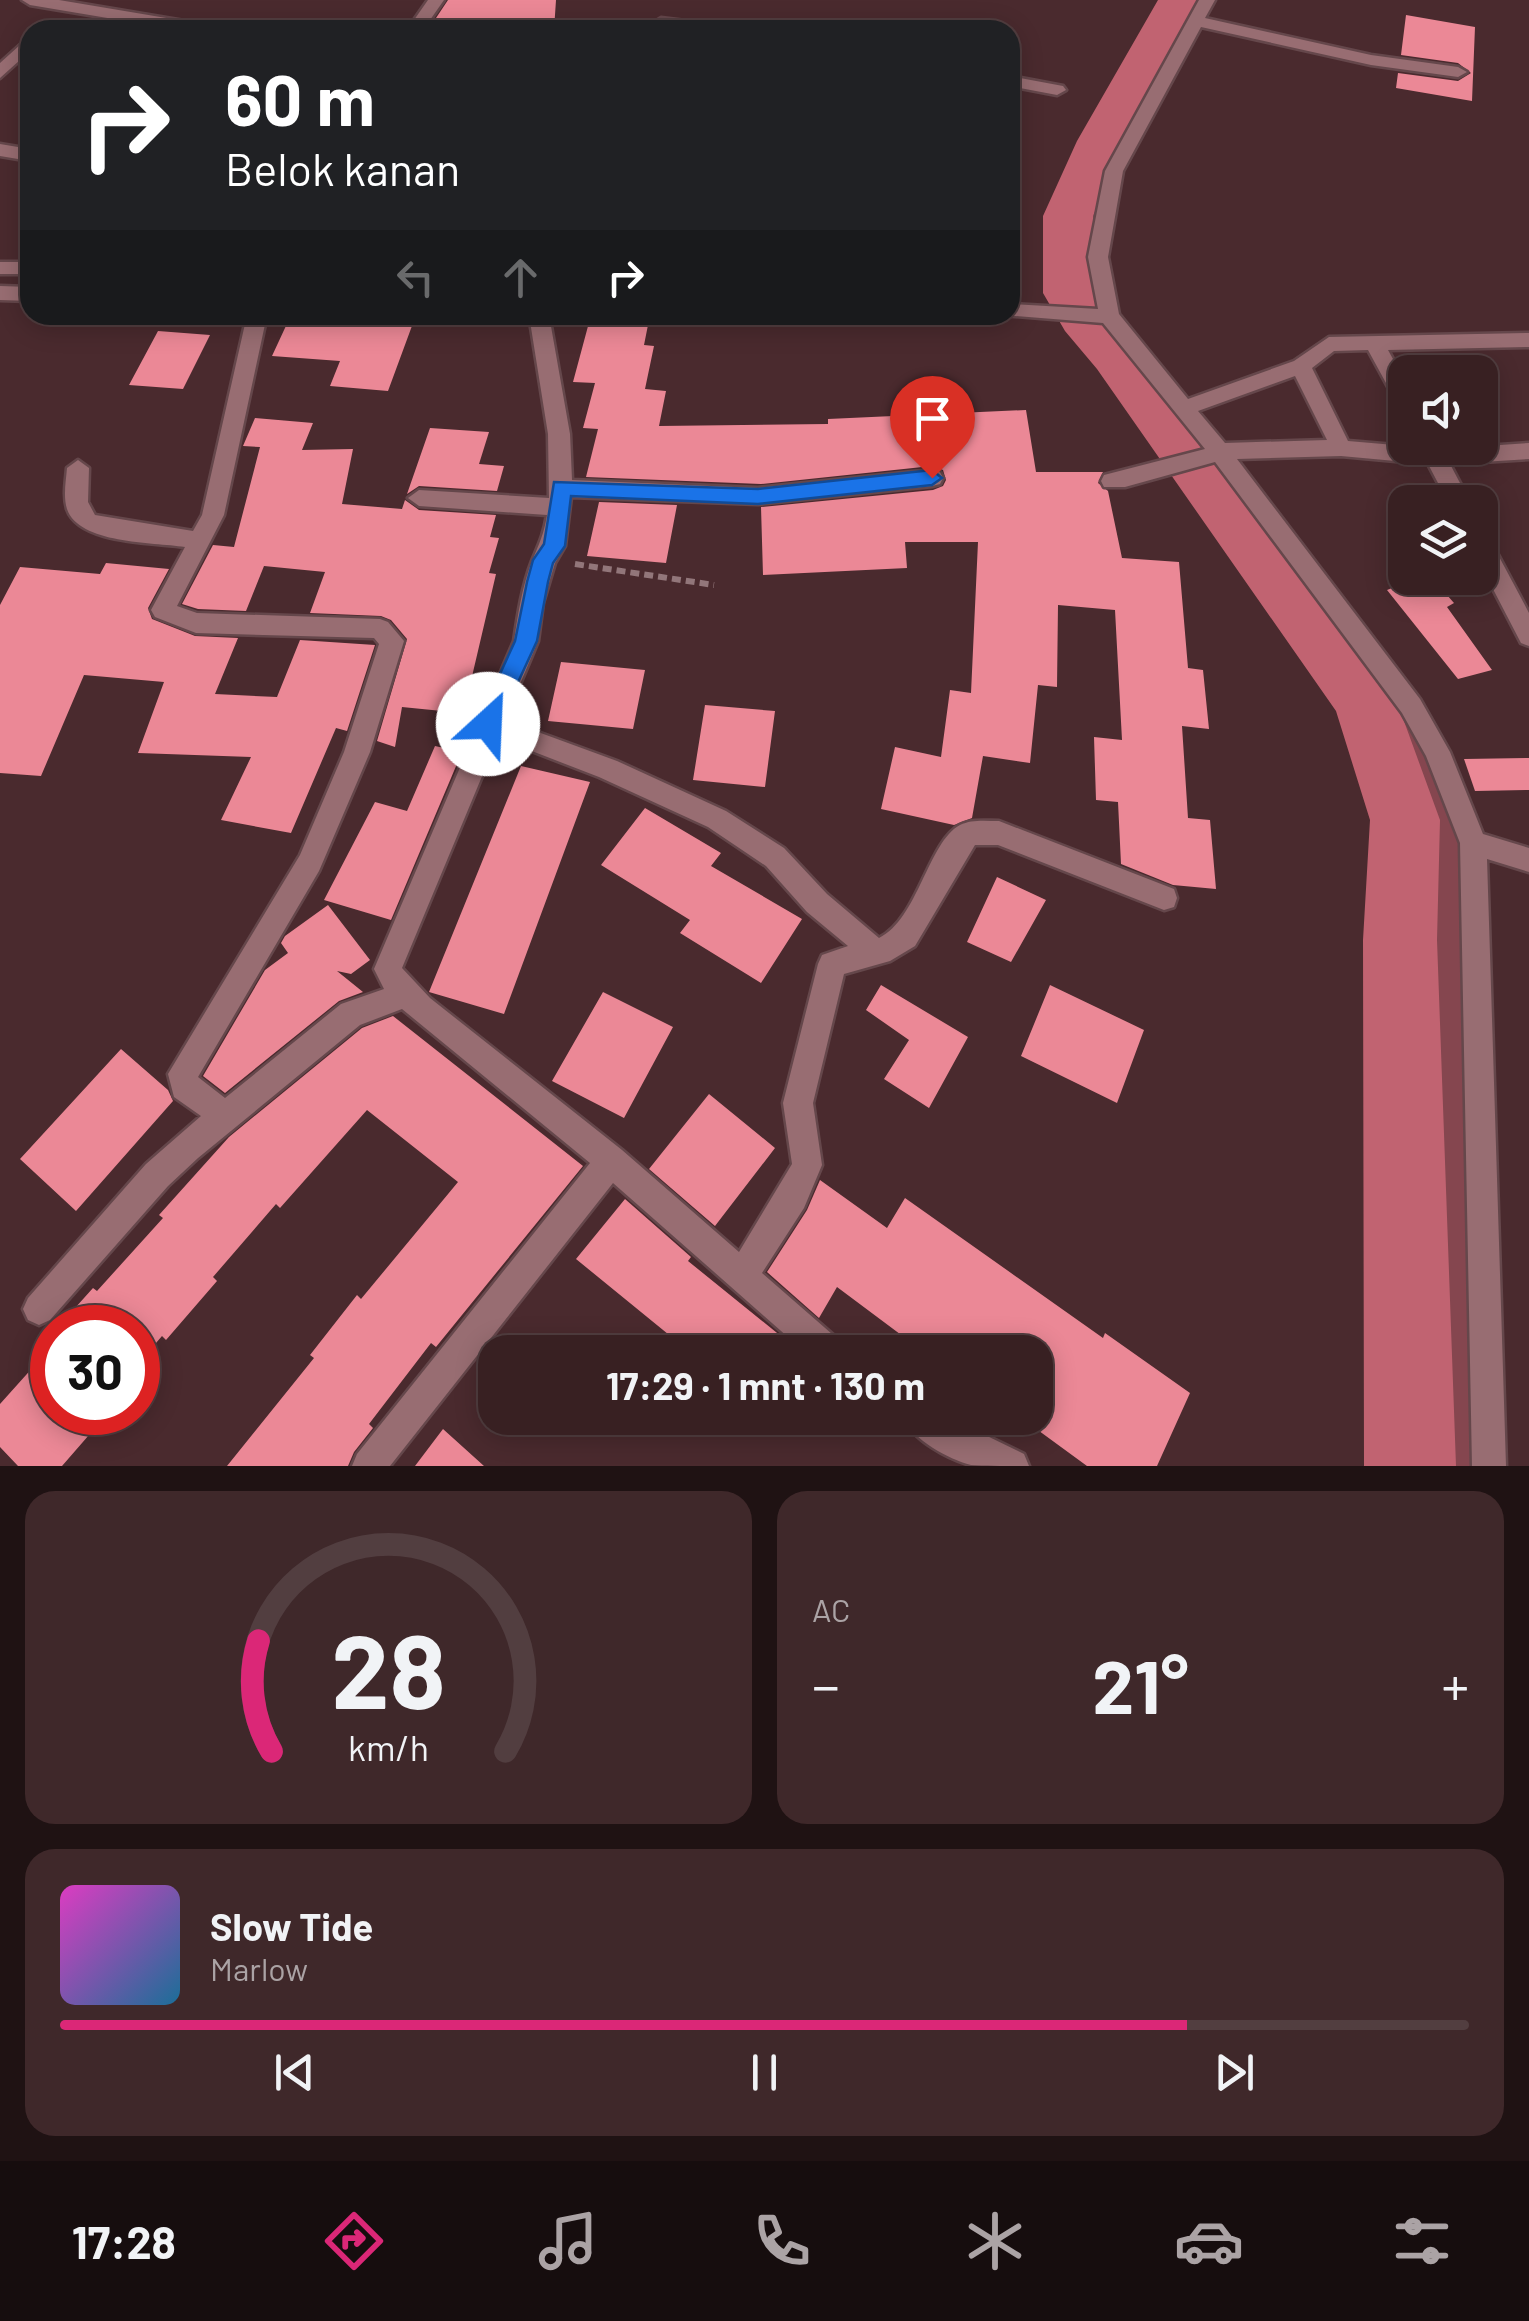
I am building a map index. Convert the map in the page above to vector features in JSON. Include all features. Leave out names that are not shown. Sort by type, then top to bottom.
[{"type":"street","points":[[30,0],[142,20]]},
{"type":"street","points":[[1096,317],[1098,257],[1114,171],[1202,11],[1371,60],[1458,72]]},
{"type":"street","points":[[2,71],[20,52]]},
{"type":"street","points":[[1020,84],[1056,90]]},
{"type":"street","points":[[1020,312],[1096,317],[1185,408],[1212,455],[1411,706],[1437,752],[1473,843],[1490,1466]]},
{"type":"street","points":[[226,1116],[184,1088],[183,1074],[310,862],[357,752],[392,642],[380,629],[196,623],[162,610],[216,504],[255,325]]},
{"type":"street","points":[[541,325],[559,434],[560,497],[554,546],[544,560],[531,604],[526,641],[388,969],[395,986],[410,993],[420,1008],[611,1161],[810,1335]]},
{"type":"street","points":[[1185,408],[1301,366],[1329,344],[1529,340]]},
{"type":"street","points":[[1373,341],[1388,369]]},
{"type":"street","points":[[1301,366],[1341,448]]},
{"type":"street","points":[[1112,481],[1134,479],[1158,468],[1212,455],[1341,448],[1388,450]]},
{"type":"street","points":[[1498,451],[1529,451]]},
{"type":"street","points":[[78,468],[76,509],[86,522],[198,540]]},
{"type":"street","points":[[420,498],[758,496],[932,478]]},
{"type":"street","points":[[1498,577],[1529,636]]},
{"type":"street","points":[[488,724],[608,769],[717,818],[775,857],[817,903],[874,951]]},
{"type":"street","points":[[744,1274],[793,1197],[807,1165],[798,1103],[832,964],[898,944],[914,927],[961,839],[972,833],[1012,838],[1164,898]]},
{"type":"street","points":[[1473,843],[1529,860]]},
{"type":"street","points":[[43,1305],[157,1175],[226,1116],[351,1014],[410,993]]},
{"type":"street","points":[[369,1466],[611,1161]]},
{"type":"street","points":[[946,1435],[1012,1466]]},
{"type":"path","points":[[544,560],[714,584]]},
{"type":"shaded area","points":[[1180,0],[1207,0],[1131,135],[1100,236],[1109,316],[1377,659],[1473,843],[1489,1466],[1410,1466],[1400,940],[1405,820],[1366,700],[1117,355],[1084,318],[1070,293],[1068,216],[1101,141]]},
{"type":"building","points":[[448,0],[556,0],[555,20],[435,20]]},
{"type":"building","points":[[1406,15],[1475,27],[1472,101],[1396,88],[1398,73],[1458,81],[1471,73],[1458,63],[1401,55]]},
{"type":"building","points":[[286,325],[412,325],[388,391],[330,386],[340,361],[272,356]]},
{"type":"building","points":[[588,325],[648,325],[644,345],[654,346],[645,389],[666,391],[659,426],[828,424],[828,419],[1026,410],[1036,472],[1103,472],[1098,483],[1108,491],[1122,558],[1179,562],[1188,668],[1203,670],[1209,729],[1182,726],[1188,818],[1210,820],[1216,889],[1173,885],[1121,864],[1118,802],[1096,800],[1094,737],[1122,740],[1115,610],[1058,605],[1057,687],[1038,685],[1030,763],[983,756],[972,818],[954,825],[881,809],[895,747],[941,757],[950,690],[971,693],[978,542],[905,542],[907,568],[763,575],[761,507],[933,490],[946,480],[943,470],[932,466],[761,484],[586,477],[598,429],[583,428],[595,383],[573,382]]},
{"type":"building","points":[[158,331],[210,335],[183,389],[129,385]]},
{"type":"building","points":[[255,418],[313,423],[302,450],[353,449],[342,504],[402,509],[405,500],[419,510],[496,515],[490,537],[499,538],[489,573],[496,574],[470,685],[457,683],[442,711],[402,707],[395,747],[377,741],[407,639],[391,620],[381,616],[310,613],[325,572],[264,566],[246,611],[198,609],[182,604],[213,545],[234,547],[260,447],[243,446]]},
{"type":"building","points":[[430,428],[489,432],[479,464],[504,466],[497,491],[419,486],[407,494]]},
{"type":"building","points":[[599,502],[677,505],[666,563],[587,556]]},
{"type":"building","points":[[106,563],[169,569],[148,608],[152,619],[195,636],[238,638],[215,694],[277,697],[300,640],[375,645],[347,731],[336,728],[291,833],[221,820],[251,757],[138,753],[164,682],[84,675],[41,776],[0,773],[0,605],[20,567],[100,574]]},
{"type":"building","points":[[1391,595],[1447,595],[1454,603],[1447,607],[1492,670],[1458,679]]},
{"type":"building","points":[[561,662],[645,670],[633,729],[548,721]]},
{"type":"building","points":[[705,705],[775,711],[765,787],[693,780]]},
{"type":"building","points":[[435,746],[462,752],[391,920],[324,900],[375,802],[407,811]]},
{"type":"building","points":[[1529,758],[1529,790],[1475,791],[1464,759]]},
{"type":"building","points":[[521,766],[590,782],[504,1014],[429,992]]},
{"type":"building","points":[[645,808],[721,853],[711,866],[802,919],[761,983],[680,933],[690,920],[601,865]]},
{"type":"building","points":[[997,877],[1046,900],[1011,962],[967,942]]},
{"type":"building","points":[[328,905],[370,960],[351,974],[337,971],[363,992],[339,1001],[225,1093],[203,1076],[265,970],[288,953],[281,943],[285,936]]},
{"type":"building","points":[[881,985],[968,1037],[929,1108],[884,1079],[909,1040],[866,1010]]},
{"type":"building","points":[[1050,985],[1144,1030],[1117,1103],[1021,1056]]},
{"type":"building","points":[[603,992],[673,1027],[624,1118],[552,1081]]},
{"type":"building","points":[[393,1016],[583,1166],[436,1347],[431,1343],[369,1424],[373,1428],[348,1466],[227,1466],[314,1358],[310,1355],[357,1295],[361,1299],[458,1182],[367,1110],[280,1208],[276,1204],[213,1277],[217,1281],[166,1340],[160,1338],[160,1305],[78,1305],[93,1288],[97,1291],[163,1218],[159,1215],[229,1137],[362,1028]]},
{"type":"building","points":[[121,1049],[168,1090],[173,1101],[76,1211],[20,1159]]},
{"type":"building","points":[[709,1094],[775,1148],[715,1226],[649,1169]]},
{"type":"building","points":[[820,1180],[887,1228],[905,1198],[1103,1338],[1105,1333],[1190,1393],[1157,1466],[1087,1466],[1045,1435],[1053,1435],[1053,1335],[901,1335],[837,1287],[819,1318],[767,1272],[807,1210]]},
{"type":"building","points":[[625,1199],[691,1257],[688,1261],[780,1335],[669,1335],[576,1259]]},
{"type":"building","points":[[30,1371],[30,1435],[89,1435],[62,1466],[18,1466],[0,1447],[0,1404]]},
{"type":"building","points":[[443,1429],[484,1466],[415,1466]]},
{"type":"waterway","points":[[1180,0],[1101,141],[1068,216],[1070,293],[1084,318],[1117,355],[1366,700],[1405,820],[1400,940],[1410,1466]]},
{"type":"route","points":[[488,724],[526,641],[537,582],[544,560],[554,546],[562,488],[758,496],[932,478]]}]
